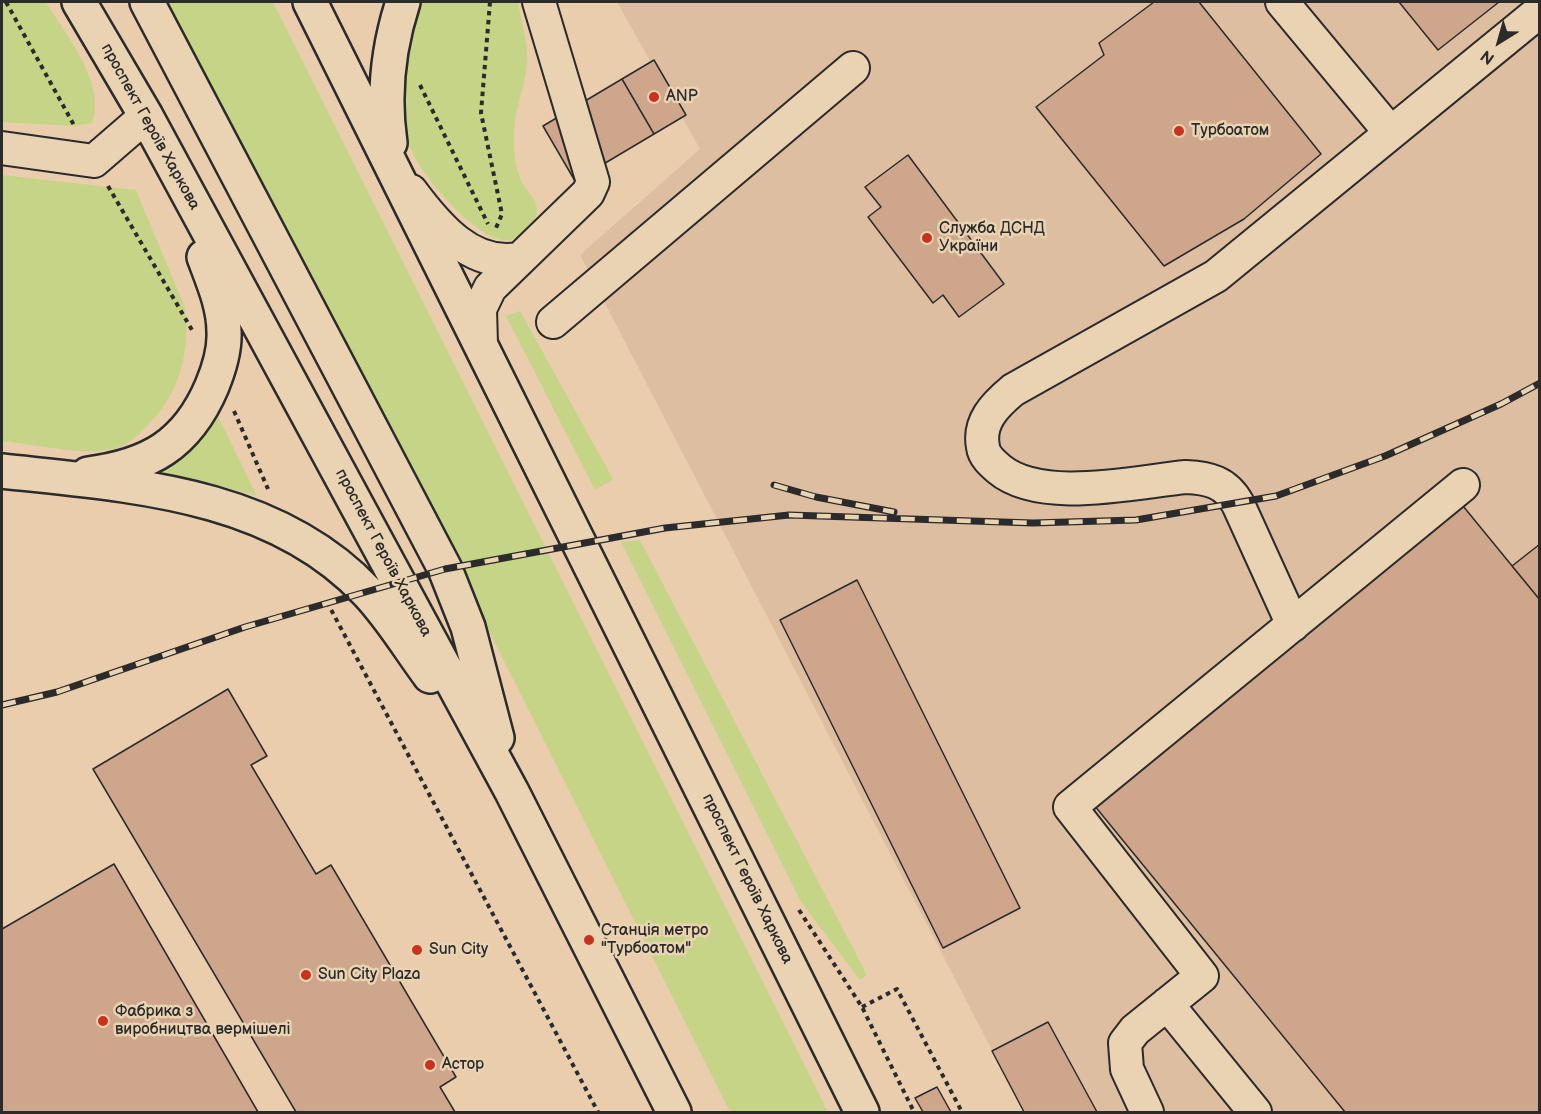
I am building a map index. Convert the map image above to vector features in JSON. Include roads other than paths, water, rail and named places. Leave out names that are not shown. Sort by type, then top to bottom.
[{"type":"main road","name":"проспект Героїв Харкова","points":[[79,2],[146,116],[512,792],[674,1113]]},
{"type":"main road","points":[[147,2],[445,569],[473,644],[512,792]]},
{"type":"main road","name":"проспект Героїв Харкова","points":[[310,2],[396,171],[862,1113]]},
{"type":"main road","points":[[396,171],[388,131],[386,98],[390,54],[403,2]]},
{"type":"main road","points":[[59,477],[126,467],[164,451],[177,440],[199,413],[217,374],[224,332],[218,295],[146,116]]},
{"type":"main road","points":[[2,471],[59,477],[197,498],[222,504],[274,525],[324,555],[360,585],[383,611],[512,792]]},
{"type":"lane","points":[[481,344],[479,320],[484,299],[497,280],[583,198],[593,182],[539,2]]},
{"type":"lane","points":[[1282,2],[1390,132]]},
{"type":"lane","points":[[1293,625],[1233,495],[1216,481],[1186,477],[1074,488],[1040,487],[1019,481],[989,461],[983,450],[982,432],[993,410],[1013,390],[1216,276],[1539,11]]},
{"type":"lane","points":[[553,322],[853,68]]},
{"type":"lane","points":[[2,148],[94,162],[146,116]]},
{"type":"lane","points":[[396,171],[433,218],[462,246],[485,258],[498,261],[518,259]]},
{"type":"lane","points":[[1147,1113],[1131,1079],[1124,1050],[1130,1035],[1202,976],[1071,807],[1463,485]]},
{"type":"lane","points":[[1167,1004],[1255,1113]]},
{"type":"railway","points":[[2,705],[57,692],[245,627],[445,569],[665,528],[789,515],[1033,523],[1136,520],[1276,496],[1385,456],[1501,404],[1540,383]]},
{"type":"railway","points":[[774,485],[816,497],[894,512]]},
{"type":"place","name":"ANP","points":[[654,97]]},
{"type":"place","name":"Турбоатом","points":[[1179,131]]},
{"type":"place","name":"Служба ДСНД України","points":[[927,238]]},
{"type":"place","name":"Станція метро \"Турбоатом\"","points":[[589,940]]},
{"type":"place","name":"Sun City","points":[[417,950]]},
{"type":"place","name":"Sun City Plaza","points":[[306,975]]},
{"type":"place","name":"Фабрика з виробництва вермішелі","points":[[103,1021]]},
{"type":"place","name":"Астор","points":[[430,1065]]}]
